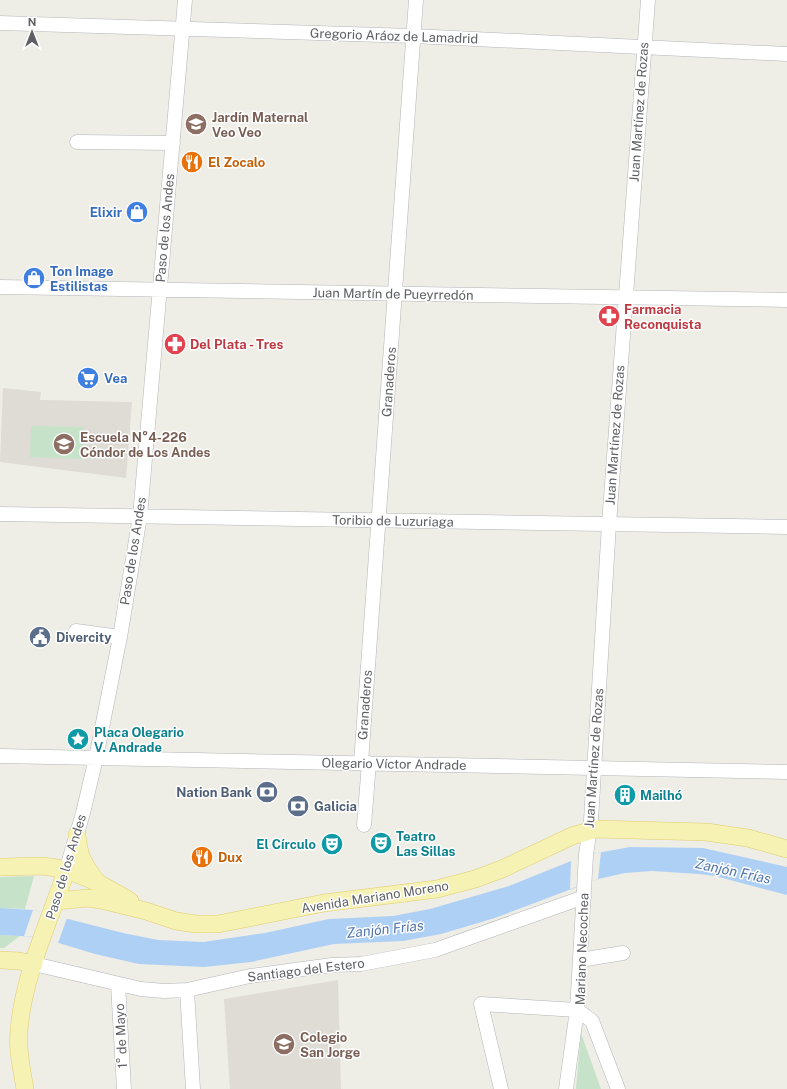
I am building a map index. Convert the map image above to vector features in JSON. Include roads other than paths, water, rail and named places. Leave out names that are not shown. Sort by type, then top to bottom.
[{"type":"main road","name":"Avenida Mariano Moreno","points":[[54,907],[88,898],[146,910],[188,923],[218,924],[324,903],[437,889],[475,879],[496,871],[572,836],[589,831],[606,829],[706,832],[748,838],[787,849]]},
{"type":"main road","points":[[77,835],[79,853],[84,864],[98,882]]},
{"type":"main road","name":"Avenida Mariano Moreno","points":[[0,867],[41,866],[66,871],[98,882],[146,910]]},
{"type":"main road","name":"Paso de los Andes","points":[[25,1089],[18,1033],[22,1010],[34,964],[66,871]]},
{"type":"main road","name":"Santiago del Estero","points":[[0,960],[34,964]]},
{"type":"street","name":"Paso de los Andes","points":[[66,871],[77,835],[96,758],[120,637],[140,516],[185,0]]},
{"type":"street","name":"Granaderos","points":[[364,825],[365,763],[379,521],[416,0]]},
{"type":"street","name":"Juan Martínez de Rozas","points":[[585,870],[589,831],[625,298],[648,0]]},
{"type":"street","name":"Gregorio Aráoz de Lamadrid","points":[[0,24],[413,36],[787,54]]},
{"type":"street","points":[[77,142],[173,143]]},
{"type":"street","name":"Juan Martín de Pueyrredón","points":[[0,287],[787,300]]},
{"type":"street","name":"Toribio de Luzuriaga","points":[[0,514],[787,527]]},
{"type":"street","points":[[76,631],[120,637]]},
{"type":"street","name":"Olegario Víctor Andrade","points":[[0,756],[787,772]]},
{"type":"street","name":"Mariano Necochea","points":[[585,870],[577,1010],[592,1022],[618,1089]]},
{"type":"street","name":"Santiago del Estero","points":[[34,964],[118,984],[164,991],[187,990],[250,976],[332,964],[361,964],[435,950],[584,891]]},
{"type":"street","points":[[580,960],[623,954]]},
{"type":"street","name":"1° de Mayo","points":[[118,984],[124,1089]]},
{"type":"street","points":[[187,990],[193,1089]]},
{"type":"street","points":[[501,1089],[481,1004],[577,1010],[566,1089]]},
{"type":"water","name":"Zanjón Frías","points":[[630,847],[703,848],[787,867],[787,895],[715,876],[652,871],[625,873],[598,879],[495,918],[441,934],[403,941],[334,944],[251,962],[204,967],[139,964],[95,954],[39,937],[0,935],[0,908],[33,910],[123,933],[158,940],[203,942],[265,933],[329,919],[393,916],[430,909],[509,886],[586,855]]},
{"type":"place","name":"Jardín Maternal Veo Veo","points":[[196,124]]},
{"type":"place","name":"El Zocalo","points":[[192,162]]},
{"type":"place","name":"Elixir","points":[[137,212]]},
{"type":"place","name":"Ton Image Estilistas","points":[[34,278]]},
{"type":"place","name":"Farmacia Reconquista","points":[[609,316]]},
{"type":"place","name":"Del Plata - Tres","points":[[175,344]]},
{"type":"place","name":"Vea","points":[[88,378]]},
{"type":"place","name":"Escuela N°4-226 Cóndor de Los Andes","points":[[64,444]]},
{"type":"place","name":"Divercity","points":[[40,637]]},
{"type":"place","name":"Placa Olegario V. Andrade","points":[[78,739]]},
{"type":"place","name":"Nation Bank","points":[[267,792]]},
{"type":"place","name":"Mailhó","points":[[625,795]]},
{"type":"place","name":"Galicia","points":[[298,806]]},
{"type":"place","name":"Teatro Las Sillas","points":[[381,843]]},
{"type":"place","name":"El Círculo","points":[[332,844]]},
{"type":"place","name":"Dux","points":[[202,857]]},
{"type":"place","name":"Colegio San Jorge","points":[[284,1044]]}]
